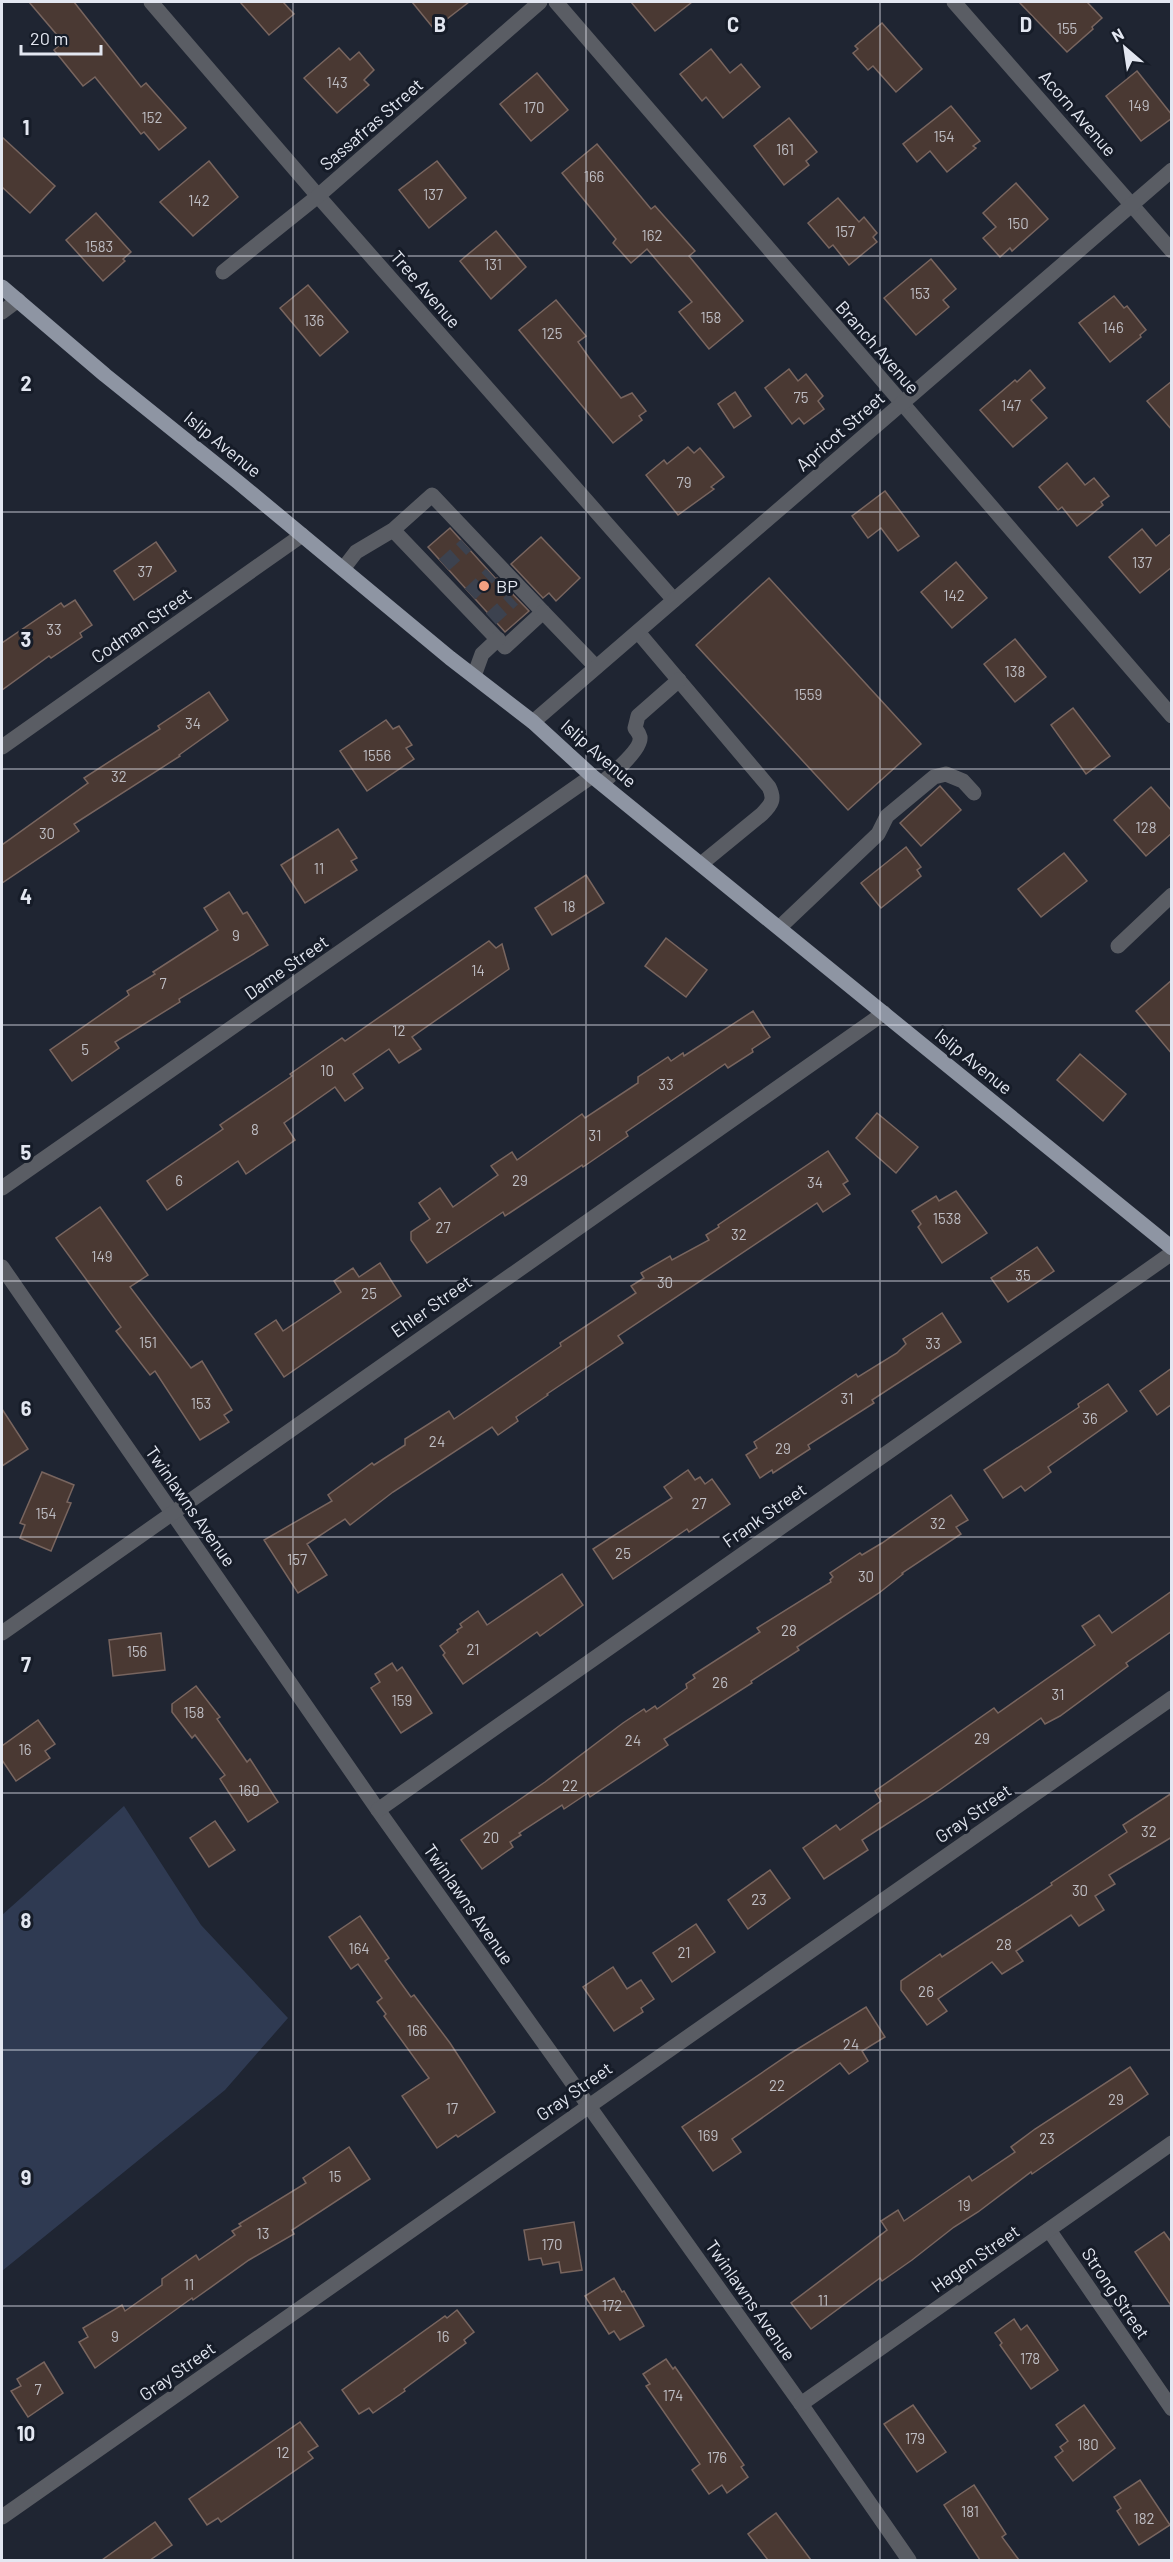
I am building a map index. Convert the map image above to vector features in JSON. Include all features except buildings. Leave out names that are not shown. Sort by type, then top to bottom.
[{"type":"main road","name":"Islip Avenue","points":[[2,287],[105,375],[474,676],[534,722],[597,779],[1172,1248]]},
{"type":"street","name":"Tree Avenue","points":[[151,2],[318,196],[674,600]]},
{"type":"street","name":"Sassafras Street","points":[[223,272],[318,196],[540,2]]},
{"type":"street","name":"Branch Avenue","points":[[556,2],[1172,716]]},
{"type":"street","name":"Acorn Avenue","points":[[954,2],[1172,251]]},
{"type":"street","name":"Apricot Street","points":[[534,722],[1172,170]]},
{"type":"street","points":[[2,312],[18,300]]},
{"type":"street","points":[[343,569],[356,552],[393,530],[432,495],[517,594],[543,612],[596,667]]},
{"type":"street","points":[[393,530],[439,569],[488,622],[505,647],[543,612]]},
{"type":"street","name":"Codman Street","points":[[2,747],[302,535]]},
{"type":"street","points":[[638,632],[769,787],[773,796],[771,805],[767,809],[701,864]]},
{"type":"street","points":[[474,676],[482,654],[498,639]]},
{"type":"street","name":"Dame Street","points":[[2,1188],[634,752],[640,736],[635,728],[638,716],[679,680]]},
{"type":"street","points":[[780,927],[878,834],[887,816],[934,777],[946,774],[963,781],[974,793]]},
{"type":"street","points":[[1118,946],[1172,895]]},
{"type":"street","name":"Ehler Street","points":[[2,1633],[884,1013]]},
{"type":"street","name":"Frank Street","points":[[378,1809],[1172,1253]]},
{"type":"street","name":"Twinlawns Avenue","points":[[2,1267],[378,1809],[801,2404],[909,2560]]},
{"type":"street","name":"Gray Street","points":[[2,2517],[588,2104],[1172,1698]]},
{"type":"street","name":"Hagen Street","points":[[801,2404],[1172,2143]]},
{"type":"street","name":"Strong Street","points":[[1049,2230],[1172,2409]]},
{"type":"shaded area","points":[[124,1806],[201,1925],[288,2018],[225,2090],[2,2271],[2,1915]]},
{"type":"tunnel","points":[[444,565],[466,545]]},
{"type":"tunnel","points":[[470,594],[491,574]]},
{"type":"tunnel","points":[[491,619],[513,599]]},
{"type":"place","name":"BP","points":[[484,586]]}]
